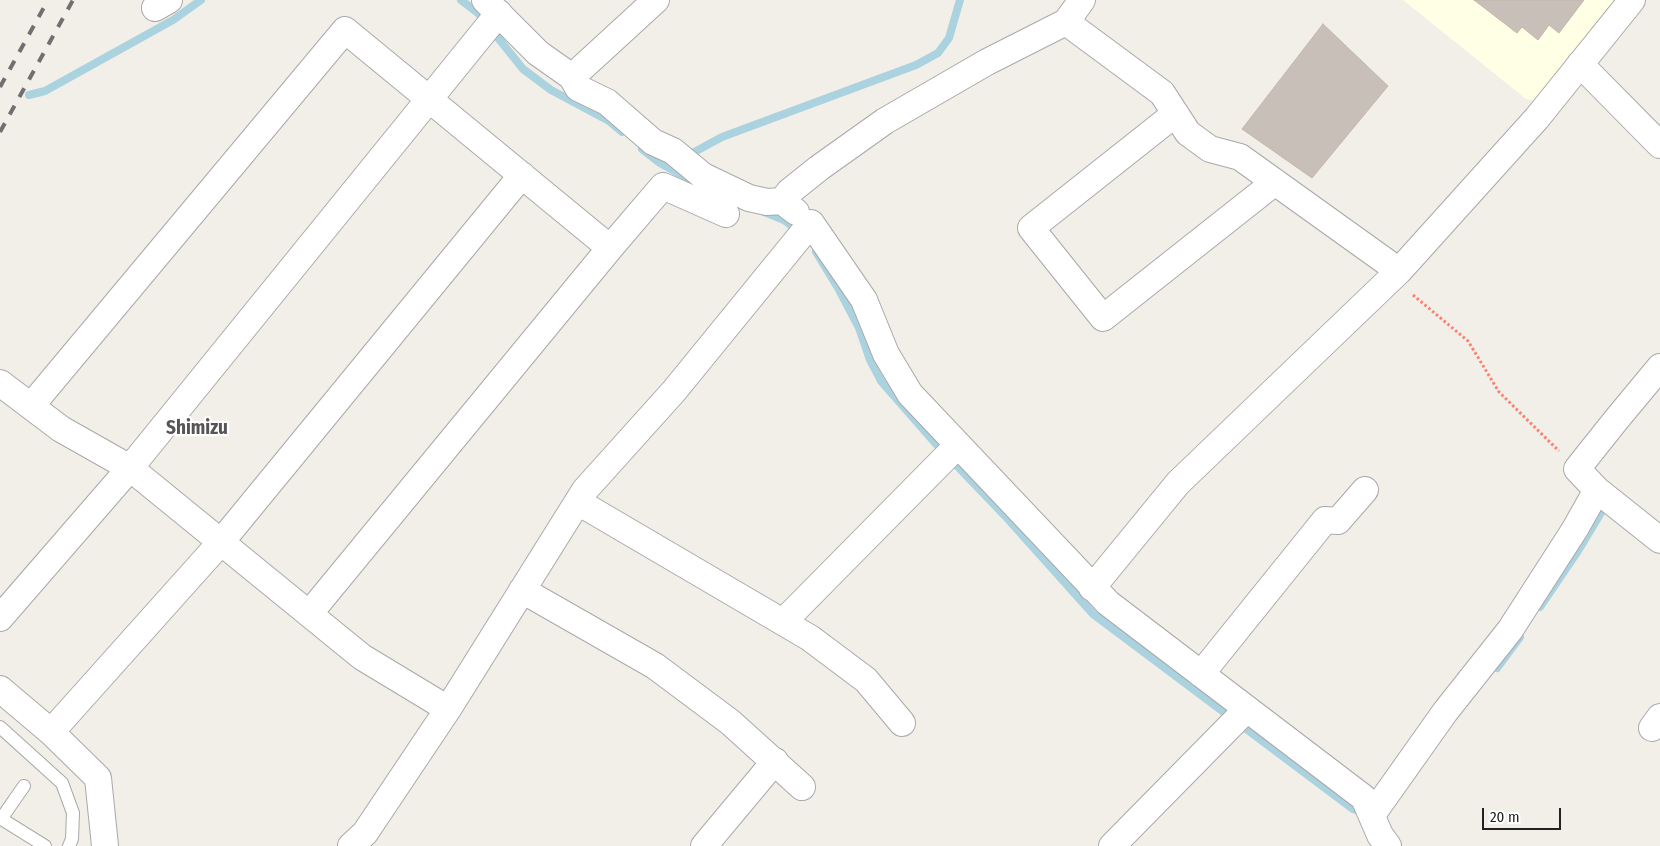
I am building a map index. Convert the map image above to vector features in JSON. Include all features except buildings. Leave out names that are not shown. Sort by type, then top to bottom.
[{"type":"street","points":[[572,76],[656,0]]},
{"type":"street","points":[[0,618],[130,468],[430,99],[490,17],[572,76],[578,88],[607,102],[653,142],[672,151],[703,176],[749,198],[767,202],[782,201],[789,192],[819,168],[884,121],[987,62],[1066,22],[1082,0]]},
{"type":"street","points":[[1092,588],[1178,483],[1396,274],[1537,118],[1632,0]]},
{"type":"street","points":[[1066,22],[1162,93],[1188,133],[1210,149],[1240,157],[1396,274]]},
{"type":"street","points":[[31,406],[345,30],[610,248]]},
{"type":"street","points":[[1580,64],[1660,145]]},
{"type":"street","points":[[1175,114],[1031,228],[1103,318],[1275,182]]},
{"type":"street","points":[[50,732],[221,542],[522,174]]},
{"type":"street","points":[[309,614],[663,186],[726,214]]},
{"type":"street","points":[[782,201],[864,300],[886,354],[910,394],[951,453],[1108,603],[1201,674],[1240,716],[1364,798],[1378,835]]},
{"type":"street","points":[[351,846],[365,833],[448,709],[585,490],[674,391],[805,230]]},
{"type":"street","points":[[1660,367],[1577,469],[1604,496],[1660,540]]},
{"type":"street","points":[[0,383],[61,429],[130,468],[362,657],[448,709]]},
{"type":"street","points":[[783,622],[951,453]]},
{"type":"street","points":[[1201,674],[1325,520],[1338,521],[1365,490]]},
{"type":"street","points":[[1378,835],[1445,712],[1510,630],[1575,529],[1604,496]]},
{"type":"street","points":[[578,502],[810,638],[866,680],[902,723]]},
{"type":"street","points":[[522,590],[655,666],[730,722],[802,787]]},
{"type":"street","points":[[0,689],[50,732],[98,778],[106,846]]},
{"type":"street","points":[[1112,846],[1240,716]]},
{"type":"street","points":[[704,846],[775,761]]},
{"type":"lane","points":[[0,727],[62,783],[73,813],[72,838],[69,846]]},
{"type":"lane","points":[[24,786],[1,819],[44,846]]},
{"type":"path","points":[[1396,274],[1468,341],[1499,392],[1577,469]]},
{"type":"shaded area","points":[[1403,0],[1618,0],[1536,101],[1526,99]]},
{"type":"waterway","points":[[29,95],[45,91],[173,20],[201,0]]},
{"type":"waterway","points":[[461,0],[478,13],[523,69],[551,90],[609,121],[622,132]]},
{"type":"waterway","points":[[687,156],[722,137],[916,65],[938,53],[949,38],[960,0]]},
{"type":"waterway","points":[[642,149],[660,163],[691,180]]},
{"type":"waterway","points":[[764,212],[784,220],[799,232]]},
{"type":"waterway","points":[[816,252],[859,328],[870,360],[881,381],[937,445],[1007,518],[1093,614],[1356,810]]},
{"type":"waterway","points":[[1540,607],[1578,551],[1607,503]]},
{"type":"waterway","points":[[1497,668],[1520,637]]},
{"type":"railway","points":[[0,87],[48,0]]},
{"type":"railway","points":[[0,132],[73,0]]},
{"type":"district","name":"Shimizu","points":[[197,429]]}]
